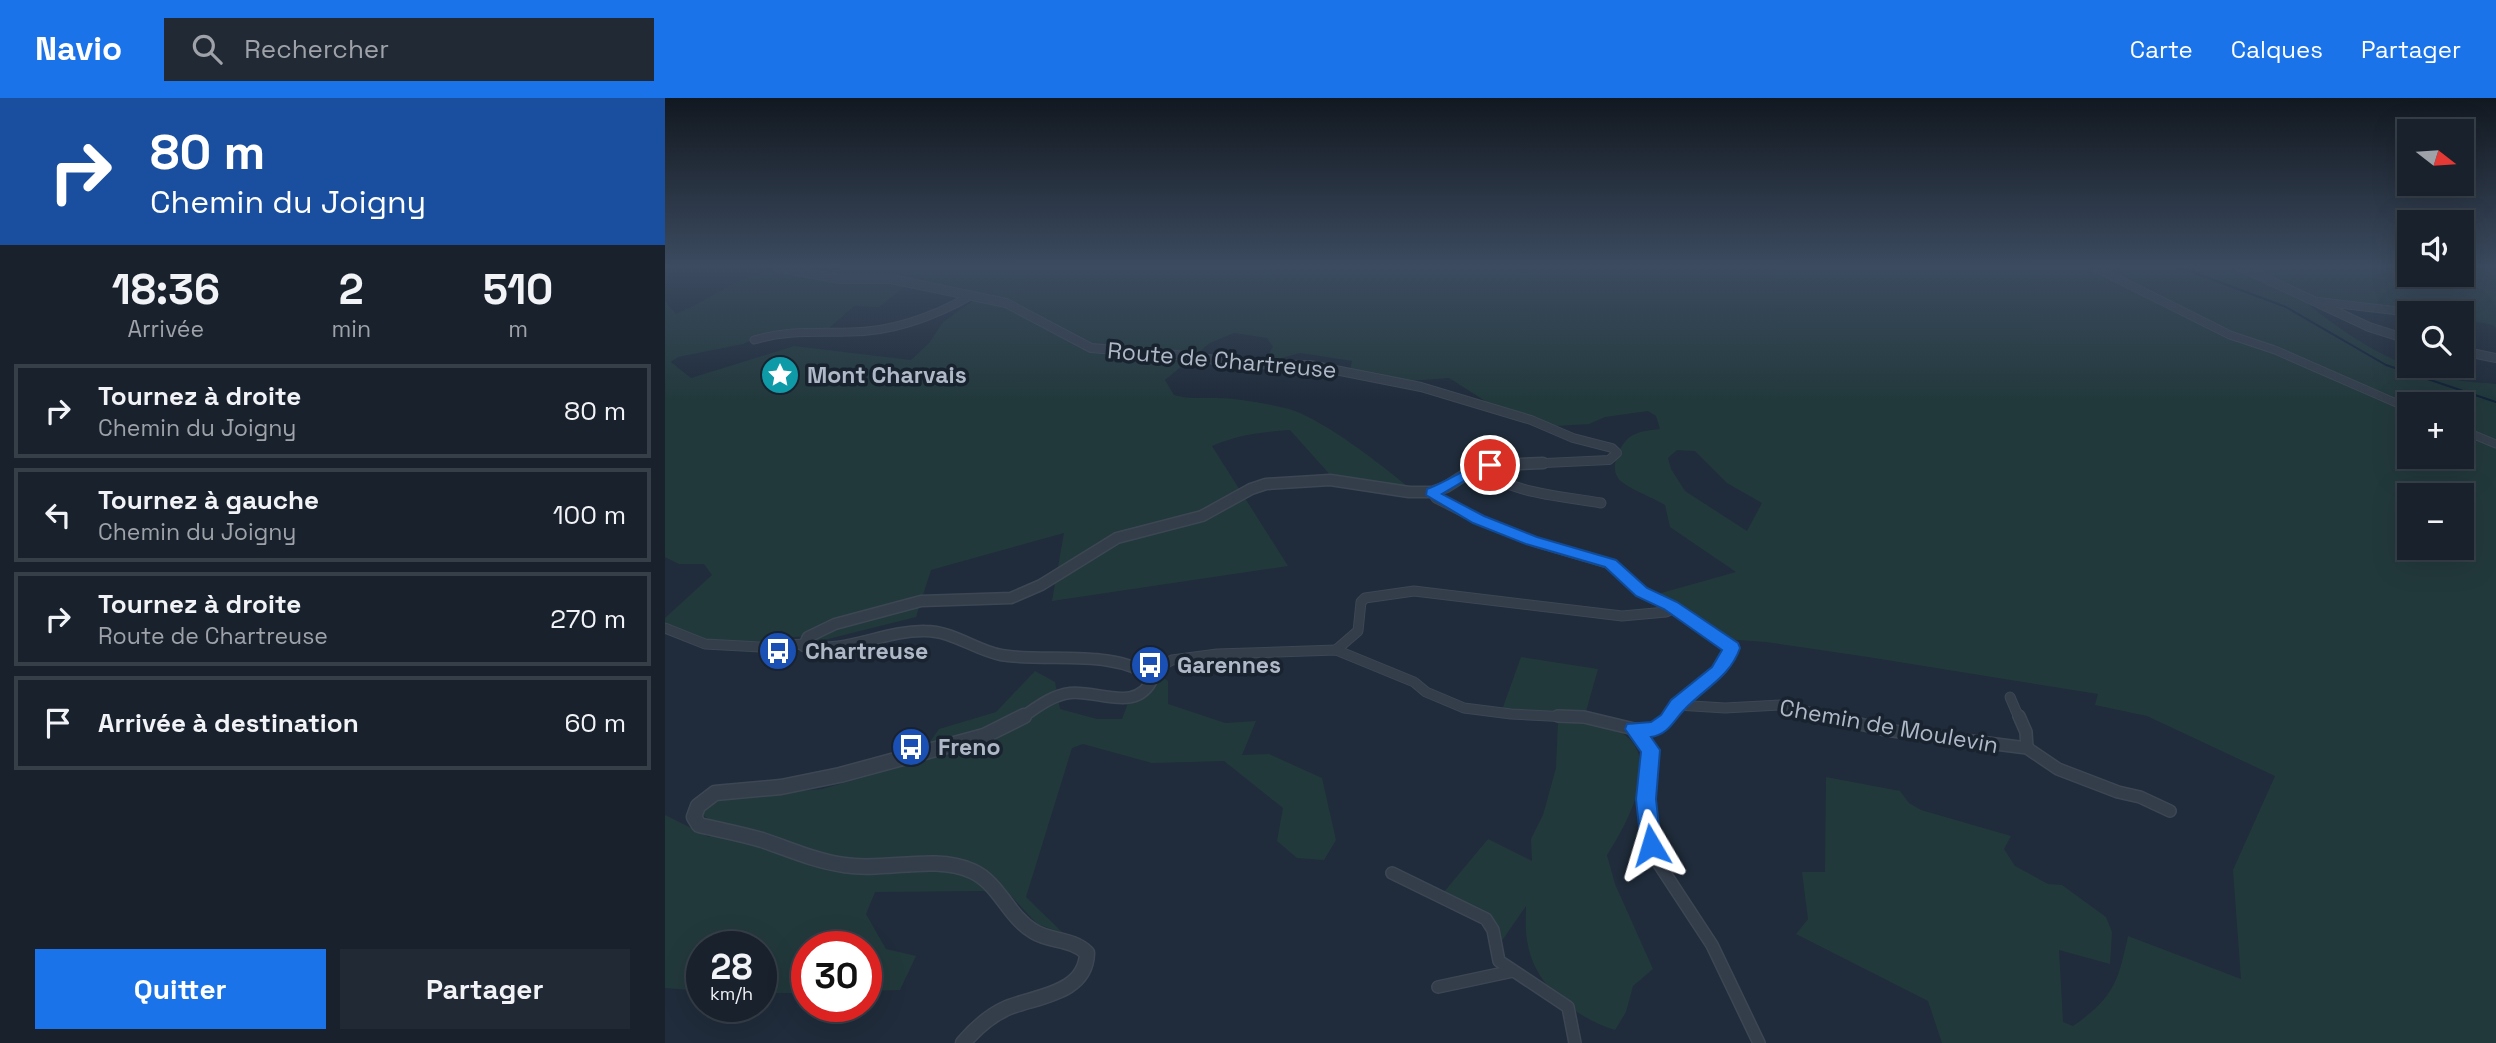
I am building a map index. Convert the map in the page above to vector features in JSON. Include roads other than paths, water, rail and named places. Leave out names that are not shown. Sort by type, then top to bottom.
[{"type":"street","points":[[754,340],[794,332],[846,332],[913,324],[945,311]]},
{"type":"street","name":"Route de Chartreuse","points":[[804,644],[814,633],[835,624],[921,601],[1011,598],[1041,584],[1117,538],[1202,516],[1251,489],[1266,484],[1330,480],[1414,493],[1432,492],[1447,487],[1479,467],[1609,460],[1617,453],[1612,448],[1573,438],[1531,420],[1442,392],[1310,365],[1243,364],[1091,348],[1023,311]]},
{"type":"street","points":[[2182,311],[2230,335],[2275,350],[2397,404]]},
{"type":"street","points":[[2335,311],[2397,336]]},
{"type":"street","points":[[2474,353],[2496,358]]},
{"type":"street","points":[[2474,435],[2496,444]]},
{"type":"street","points":[[1479,467],[1489,475],[1517,485],[1601,503]]},
{"type":"street","points":[[1149,673],[1173,660],[1217,654],[1336,650],[1414,682],[1426,692],[1464,708],[1511,714],[1584,717],[1634,729],[1654,729],[1667,720],[1677,705],[1718,671],[1727,660],[1732,648],[1672,609],[1672,606],[1642,592],[1610,564],[1531,541],[1479,520],[1436,498],[1432,492]]},
{"type":"street","points":[[1336,650],[1361,629],[1364,617],[1361,602],[1366,598],[1414,590],[1622,616],[1666,612],[1672,609]]},
{"type":"street","points":[[665,628],[705,643],[760,647],[804,644],[806,648],[818,649],[907,632],[935,631],[953,636],[987,653],[1134,667],[1149,673],[1153,678],[1144,693],[1131,698],[1107,699],[1074,693],[1060,695],[1015,723],[988,735],[826,779],[786,786],[722,790],[709,796],[698,806],[695,817],[699,825],[750,836],[845,866],[884,869],[950,866],[973,872],[991,885],[1028,929],[1039,935],[1079,946],[1087,953],[1088,965],[1075,982],[1059,991],[995,1015],[976,1028],[963,1043]]},
{"type":"street","points":[[2010,697],[2026,732],[2027,748]]},
{"type":"street","name":"Chemin de Moulevin","points":[[1677,705],[1725,708],[1781,705],[1885,730],[2027,748],[2058,769],[2170,811]]},
{"type":"street","points":[[1634,729],[1651,750],[1646,799],[1651,845],[1660,868],[1680,901],[1704,932],[1759,1043]]},
{"type":"street","points":[[1392,873],[1486,919],[1493,930],[1499,961],[1568,1007],[1575,1043]]},
{"type":"street","points":[[1438,987],[1513,971]]},
{"type":"waterway","points":[[2293,311],[2386,365],[2496,402]]},
{"type":"place","name":"Mont Charvais","points":[[780,375]]},
{"type":"place","name":"Chartreuse","points":[[778,651]]},
{"type":"place","name":"Garennes","points":[[1150,665]]},
{"type":"place","name":"Freno","points":[[911,747]]}]
